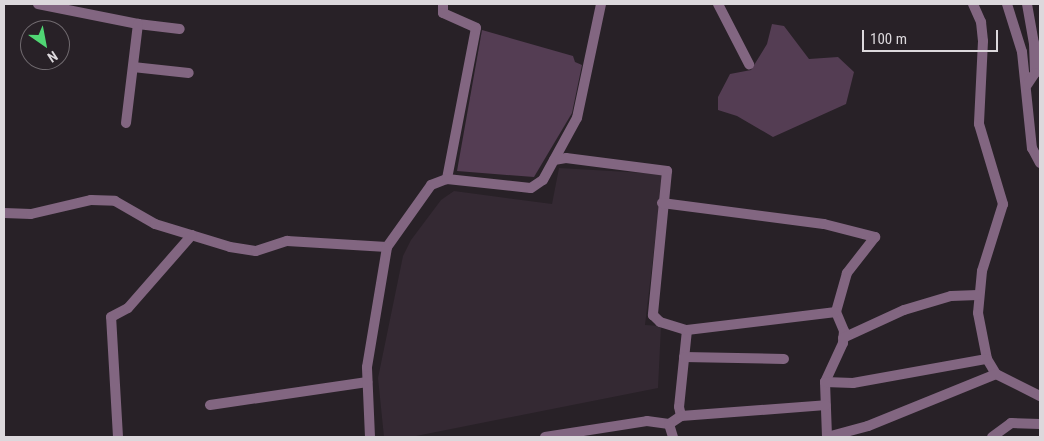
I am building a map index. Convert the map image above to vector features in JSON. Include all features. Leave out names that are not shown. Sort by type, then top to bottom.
[{"type":"street","points":[[38,4],[138,24],[180,29]]},
{"type":"street","points":[[443,4],[443,13],[476,28],[447,180]]},
{"type":"street","points":[[370,437],[367,367],[387,247],[431,185],[447,180],[530,188],[543,180],[577,118],[601,4]]},
{"type":"street","points":[[718,4],[749,64]]},
{"type":"street","points":[[973,4],[981,22],[983,41],[979,124],[1003,204],[982,271],[978,294],[978,313],[987,359],[996,374],[1040,396]]},
{"type":"street","points":[[1007,4],[1022,52],[1027,85],[1032,148],[1040,163]]},
{"type":"street","points":[[1027,4],[1034,43],[1036,73],[1027,85]]},
{"type":"street","points":[[126,123],[138,24]]},
{"type":"street","points":[[133,67],[189,73]]},
{"type":"street","points":[[554,160],[566,158],[667,171],[662,203],[653,315],[660,322],[687,330],[836,312]]},
{"type":"street","points":[[4,213],[31,214],[91,200],[114,201],[155,224],[230,247],[256,251],[287,241],[387,247]]},
{"type":"street","points":[[662,203],[824,224],[875,237],[847,273],[836,312],[844,338],[825,382],[827,437],[868,426],[996,374]]},
{"type":"street","points":[[118,437],[111,317],[128,308],[192,235]]},
{"type":"street","points":[[844,338],[904,310],[951,296],[978,294]]},
{"type":"street","points":[[681,416],[679,407],[687,330]]},
{"type":"street","points":[[684,357],[784,359]]},
{"type":"street","points":[[825,382],[853,383],[987,359]]},
{"type":"street","points":[[210,405],[367,382]]},
{"type":"street","points":[[545,437],[647,422],[669,424],[681,416],[826,405]]},
{"type":"street","points":[[992,437],[1011,423],[1040,424]]},
{"type":"street","points":[[669,424],[673,437]]},
{"type":"shaded area","points":[[772,24],[784,26],[809,59],[838,57],[854,72],[846,104],[773,137],[737,116],[718,110],[718,97],[730,74],[751,70],[767,44]]},
{"type":"shaded area","points":[[482,30],[573,56],[575,62],[582,65],[572,113],[534,177],[457,171]]},
{"type":"shaded area","points":[[559,168],[663,174],[645,325],[661,326],[658,388],[411,437],[384,437],[378,378],[403,256],[411,240],[441,200],[454,191],[552,204]]}]
